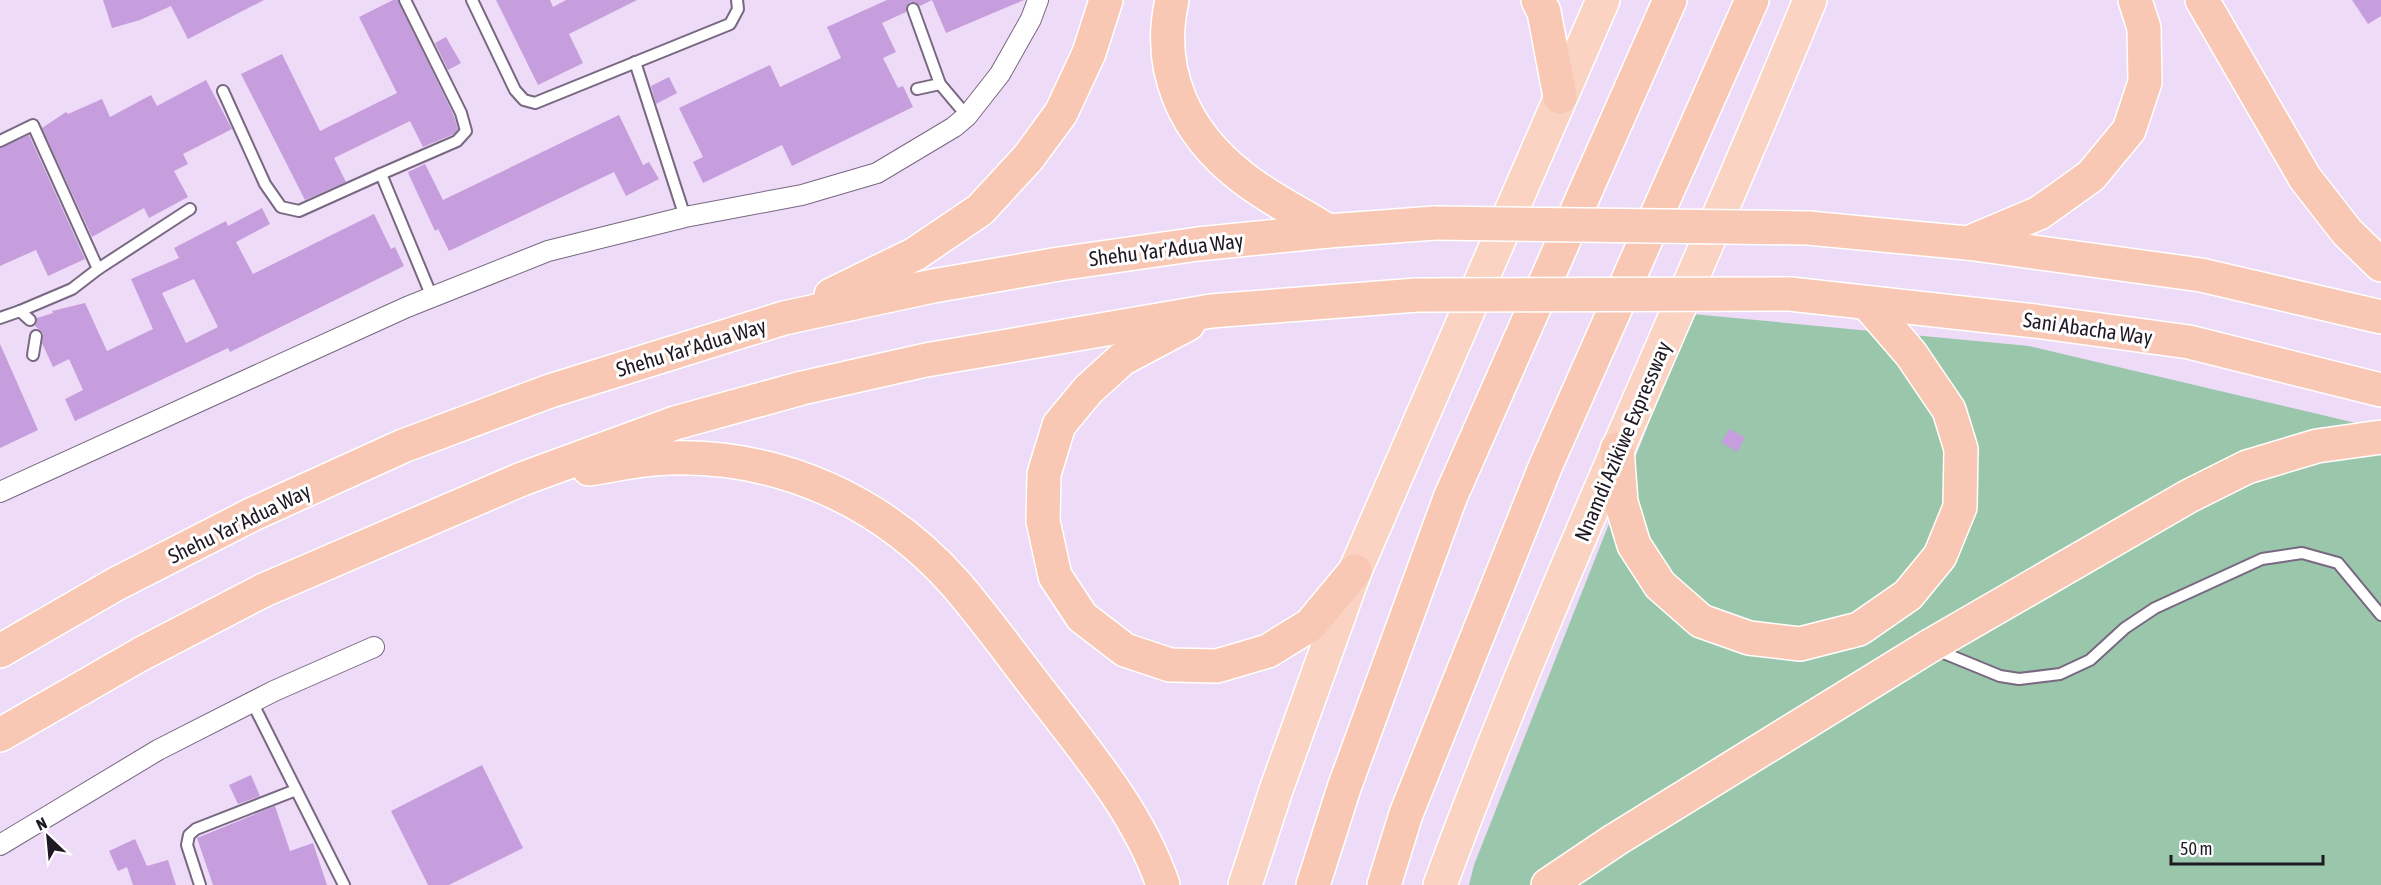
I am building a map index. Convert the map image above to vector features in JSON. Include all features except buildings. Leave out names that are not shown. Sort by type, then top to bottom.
[{"type":"highway","points":[[784,318],[915,254],[980,210],[1028,158],[1061,113],[1089,53],[1106,0]]},
{"type":"highway","points":[[1172,0],[1168,21],[1169,68],[1185,112],[1191,121],[1209,147],[1242,178],[1328,231]]},
{"type":"highway","points":[[1538,0],[1544,12],[1560,97]]},
{"type":"highway","points":[[1245,885],[1276,789],[1355,571],[1603,0]]},
{"type":"highway","points":[[1313,885],[1344,788],[1450,498],[1670,0]]},
{"type":"highway","points":[[1384,885],[1406,814],[1541,476],[1752,0]]},
{"type":"highway","name":"Nnamdi Azikiwe Expressway","points":[[1440,885],[1483,768],[1810,0]]},
{"type":"highway","points":[[1967,243],[2039,213],[2091,176],[2129,130],[2145,82],[2144,28],[2135,0]]},
{"type":"highway","points":[[2202,0],[2305,178],[2347,232],[2381,265]]},
{"type":"highway","name":"Shehu Yar'Adua Way","points":[[0,651],[116,584],[253,514],[403,446],[550,391],[784,318],[933,286],[1059,264],[1198,244],[1436,223],[1808,228],[1967,243]]},
{"type":"highway","points":[[1967,243],[2201,275],[2381,317]]},
{"type":"highway","name":"Sani Abacha Way","points":[[1211,311],[1417,295],[1790,294],[2035,321],[2188,342],[2381,390]]},
{"type":"highway","points":[[1617,449],[1621,502],[1634,545],[1660,585],[1701,621],[1749,638],[1800,644],[1859,629],[1908,595],[1940,555],[1960,507],[1961,449],[1949,410],[1911,354],[1867,303]]},
{"type":"highway","points":[[1211,311],[1122,359],[1088,390],[1059,425],[1044,474],[1043,521],[1055,576],[1082,617],[1125,650],[1170,665],[1217,666],[1268,651],[1310,625],[1355,571]]},
{"type":"highway","points":[[0,735],[141,654],[264,590],[522,479],[675,423],[802,387],[926,360],[1211,311]]},
{"type":"highway","points":[[1548,885],[1624,834],[1928,647],[2137,525],[2247,467],[2318,446],[2381,437]]},
{"type":"highway","points":[[522,479],[669,458],[726,460],[779,470],[816,483],[872,510],[913,542],[955,582],[994,631],[1094,762],[1132,820],[1157,866],[1163,885]]},
{"type":"street","points":[[0,492],[432,297],[548,251],[685,217],[802,195],[877,173],[967,116],[999,74],[1031,19],[1038,0]]},
{"type":"street","points":[[0,845],[158,750],[252,702],[374,647]]},
{"type":"lane","points":[[223,91],[265,184],[281,207],[299,211],[457,141],[466,132],[461,113],[405,0]]},
{"type":"lane","points":[[472,0],[515,90],[524,100],[535,103],[730,24],[738,9],[737,0]]},
{"type":"lane","points":[[913,9],[940,84],[967,116]]},
{"type":"lane","points":[[635,62],[685,217]]},
{"type":"lane","points":[[917,89],[940,84]]},
{"type":"lane","points":[[0,141],[33,125],[98,269]]},
{"type":"lane","points":[[381,174],[432,297]]},
{"type":"lane","points":[[0,318],[72,289],[98,269],[190,209]]},
{"type":"lane","points":[[21,311],[30,320]]},
{"type":"lane","points":[[33,355],[36,336]]},
{"type":"lane","points":[[1928,647],[2000,676],[2019,679],[2060,674],[2090,660],[2125,628],[2155,608],[2262,559],[2302,553],[2338,563],[2381,615]]},
{"type":"lane","points":[[252,702],[344,885]]},
{"type":"lane","points":[[200,885],[187,845],[189,835],[196,829],[296,790]]},
{"type":"green space","points":[[1692,314],[2029,346],[2381,429],[2381,885],[1469,885],[1474,865]]}]
